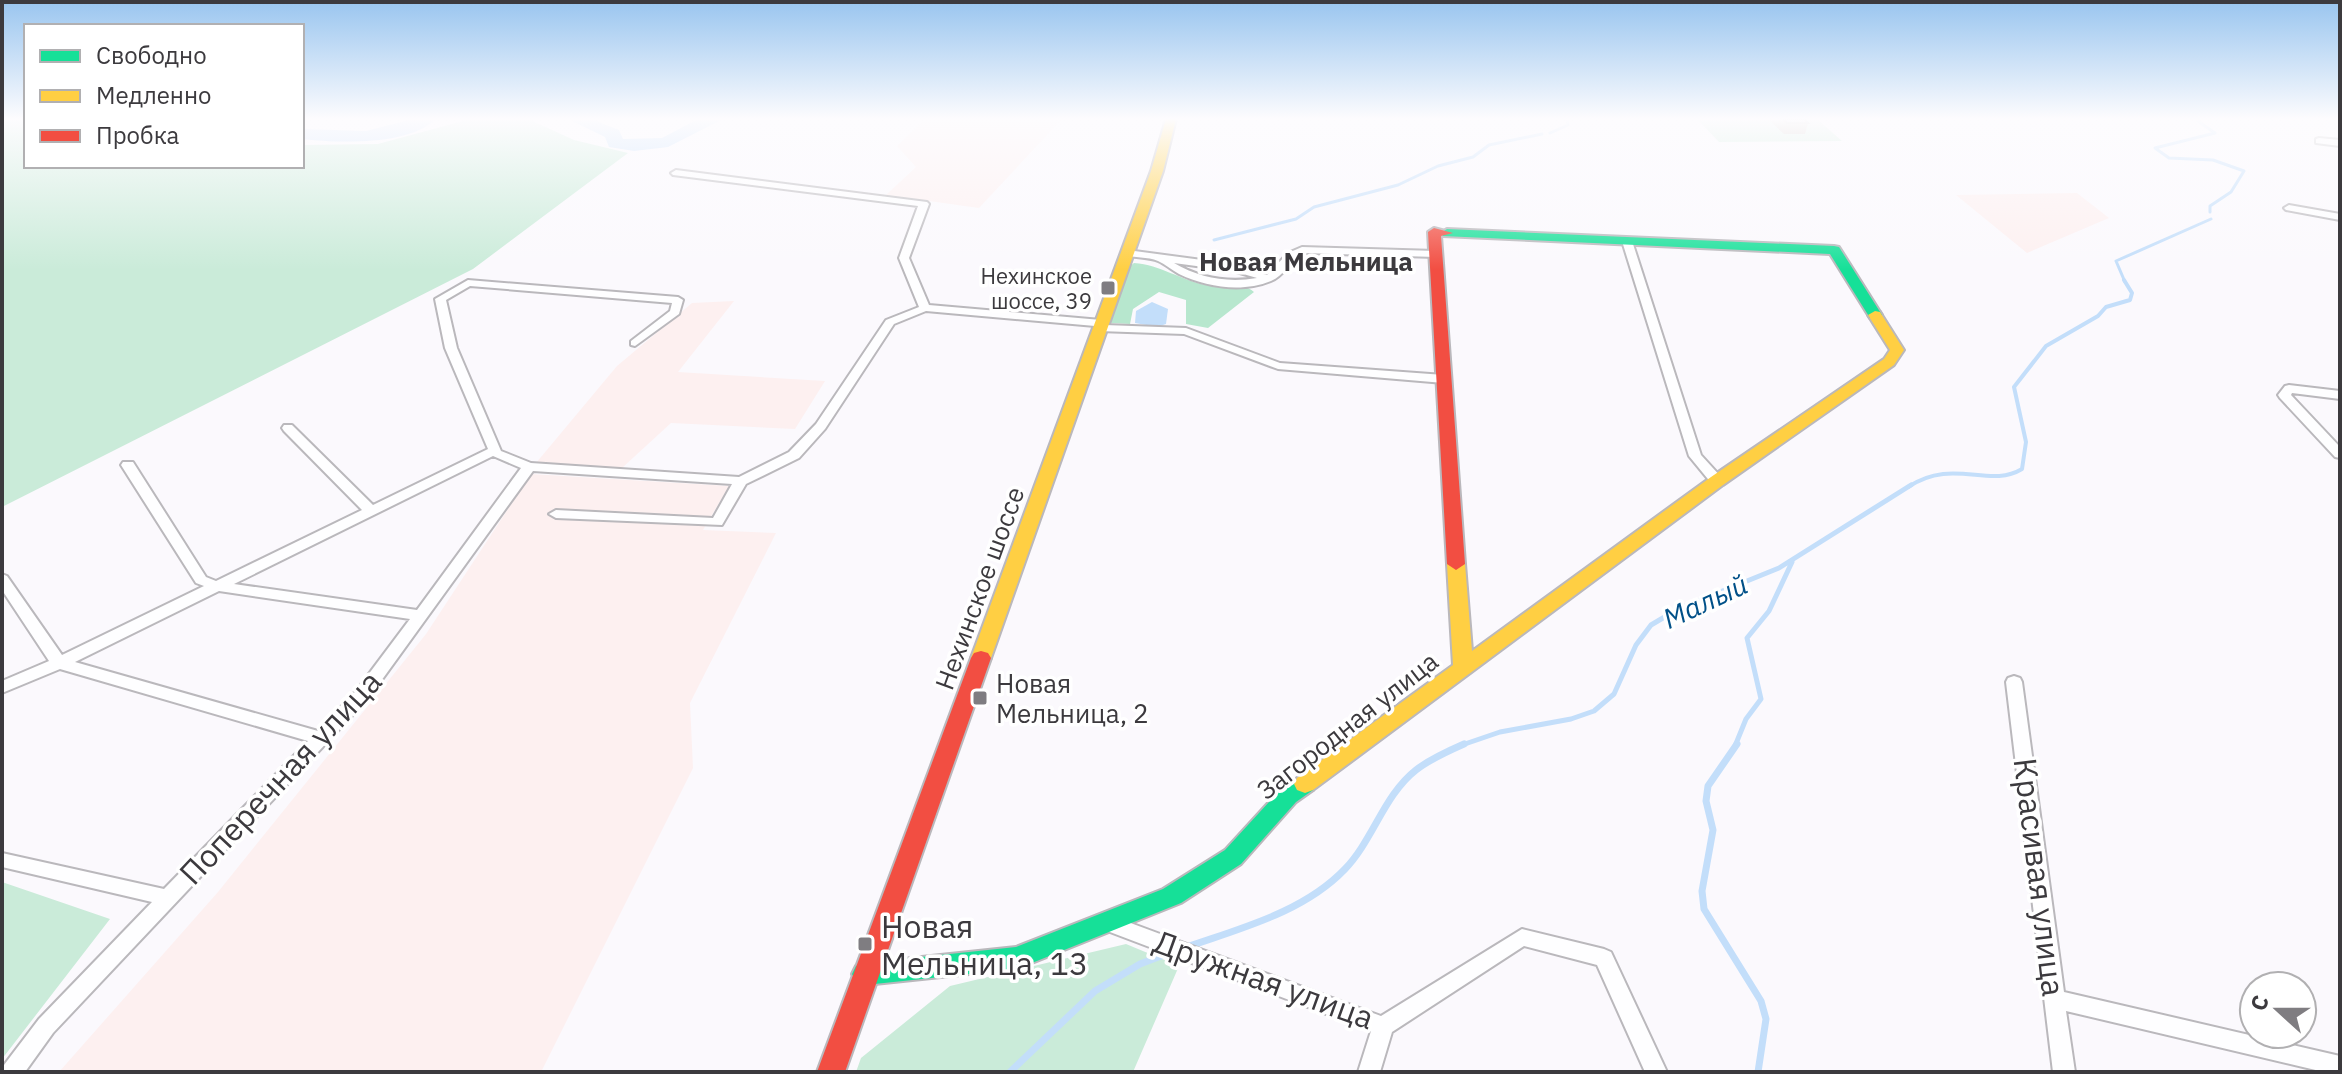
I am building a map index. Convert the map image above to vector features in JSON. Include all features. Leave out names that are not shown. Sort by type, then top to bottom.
[{"type":"street","name":"Нехинское шоссе","points":[[831,1072],[1157,169]]},
{"type":"street","points":[[676,173],[924,204],[904,258],[925,308]]},
{"type":"street","points":[[2289,208],[2340,217]]},
{"type":"street","name":"Загородная улица","points":[[865,974],[1017,958],[1172,896],[1233,857],[1288,796],[1463,668],[1434,232],[1627,241]]},
{"type":"street","points":[[1463,668],[1717,481],[1889,362],[1897,350],[1834,250],[1627,241],[1695,456],[1717,481]]},
{"type":"street","points":[[1162,260],[1186,275],[1207,282],[1249,284],[1278,273],[1292,254],[1302,250],[1436,254]]},
{"type":"street","points":[[1127,253],[1162,260],[1245,268],[1268,279]]},
{"type":"street","points":[[635,343],[675,312],[678,300],[468,283],[440,299],[451,348],[494,451],[529,467],[741,481],[794,455],[821,426],[890,322],[925,308],[1186,331],[1278,366],[1444,379]]},
{"type":"street","points":[[2340,395],[2297,388],[2284,392],[2286,398],[2340,454]]},
{"type":"street","points":[[288,428],[371,511]]},
{"type":"street","points":[[2,687],[59,663],[494,451]]},
{"type":"street","points":[[128,465],[201,580],[216,586],[420,615]]},
{"type":"street","name":"Поперечная улица","points":[[12,1072],[46,1026],[362,695],[529,467]]},
{"type":"street","points":[[556,514],[717,522],[741,481]]},
{"type":"street","points":[[2,579],[59,663],[321,738]]},
{"type":"street","name":"Красивая улица","points":[[2014,682],[2064,1072]]},
{"type":"street","points":[[2,860],[168,898]]},
{"type":"street","name":"Дружная улица","points":[[1109,923],[1383,1026],[1522,937],[1604,958],[1656,1072]]},
{"type":"street","points":[[2056,999],[2340,1066]]},
{"type":"street","points":[[1369,1072],[1383,1026]]},
{"type":"shaded area","points":[[914,169],[1015,169],[979,208],[886,195]]},
{"type":"shaded area","points":[[2077,193],[2109,218],[2027,253],[1956,195]]},
{"type":"shaded area","points":[[734,301],[678,372],[825,381],[795,429],[671,423],[622,468],[536,463],[617,366],[692,303]]},
{"type":"shaded area","points":[[531,474],[729,486],[703,530],[776,533],[690,703],[693,768],[541,1072],[59,1072],[218,892],[426,634]]},
{"type":"green space","points":[[2,169],[606,169],[473,269],[2,507]]},
{"type":"green space","points":[[1134,263],[1206,285],[1237,285],[1254,292],[1208,328],[1186,324],[1186,300],[1159,292],[1133,309],[1130,324],[1111,323],[1129,267]]},
{"type":"green space","points":[[2,882],[110,919],[2,1059]]},
{"type":"green space","points":[[1126,944],[1179,966],[1133,1072],[856,1072],[861,1058],[950,986]]},
{"type":"water","points":[[1152,302],[1168,309],[1166,324],[1157,327],[1135,323],[1136,311]]},
{"type":"waterway","points":[[1214,240],[1296,219],[1314,207],[1398,185],[1431,169]]},
{"type":"waterway","name":"Малый","points":[[2210,212],[2210,206],[2231,192],[2244,171],[2239,169]]},
{"type":"waterway","name":"Малый","points":[[2124,281],[2116,261],[2211,219]]},
{"type":"waterway","name":"Малый","points":[[1908,487],[1940,474],[1997,476],[2022,469],[2026,442],[2014,387],[2046,346],[2098,316],[2106,307],[2130,300],[2132,293],[2124,281]]},
{"type":"waterway","name":"Малый","points":[[1460,746],[1500,732],[1571,719],[1594,711],[1614,694],[1636,645],[1651,625],[1678,609],[1779,568],[1911,485]]},
{"type":"waterway","points":[[1735,746],[1746,719],[1761,699],[1747,638],[1769,611],[1792,562]]},
{"type":"waterway","points":[[1737,744],[1708,786],[1706,801],[1713,830],[1702,891],[1704,909],[1761,1001],[1766,1019],[1758,1072]]},
{"type":"waterway","name":"Малый","points":[[1187,947],[1271,917],[1329,884],[1355,857],[1405,780],[1427,762],[1460,746]]},
{"type":"waterway","name":"Малый","points":[[1010,1072],[1095,991],[1140,964],[1174,951]]},
{"type":"traffic: fast","points":[[1447,233],[1834,250],[1875,315]]},
{"type":"traffic: fast","points":[[865,974],[1017,958],[1172,896],[1233,857],[1288,796],[1305,784]]},
{"type":"traffic: slow","points":[[981,658],[1158,169]]},
{"type":"traffic: slow","points":[[1463,668],[1717,481],[1889,362],[1897,350],[1875,315]]},
{"type":"traffic: slow","points":[[1305,784],[1463,668],[1456,564]]},
{"type":"traffic: jam","points":[[1447,233],[1434,232],[1456,564]]},
{"type":"traffic: jam","points":[[831,1072],[981,658]]},
{"type":"place","name":"Нехинское шоссе, 39","points":[[1108,288]]},
{"type":"place","name":"Новая Мельница, 2","points":[[980,698]]},
{"type":"place","name":"Новая Мельница, 13","points":[[865,944]]},
{"type":"district","name":"Новая Мельница","points":[[1306,261]]}]
